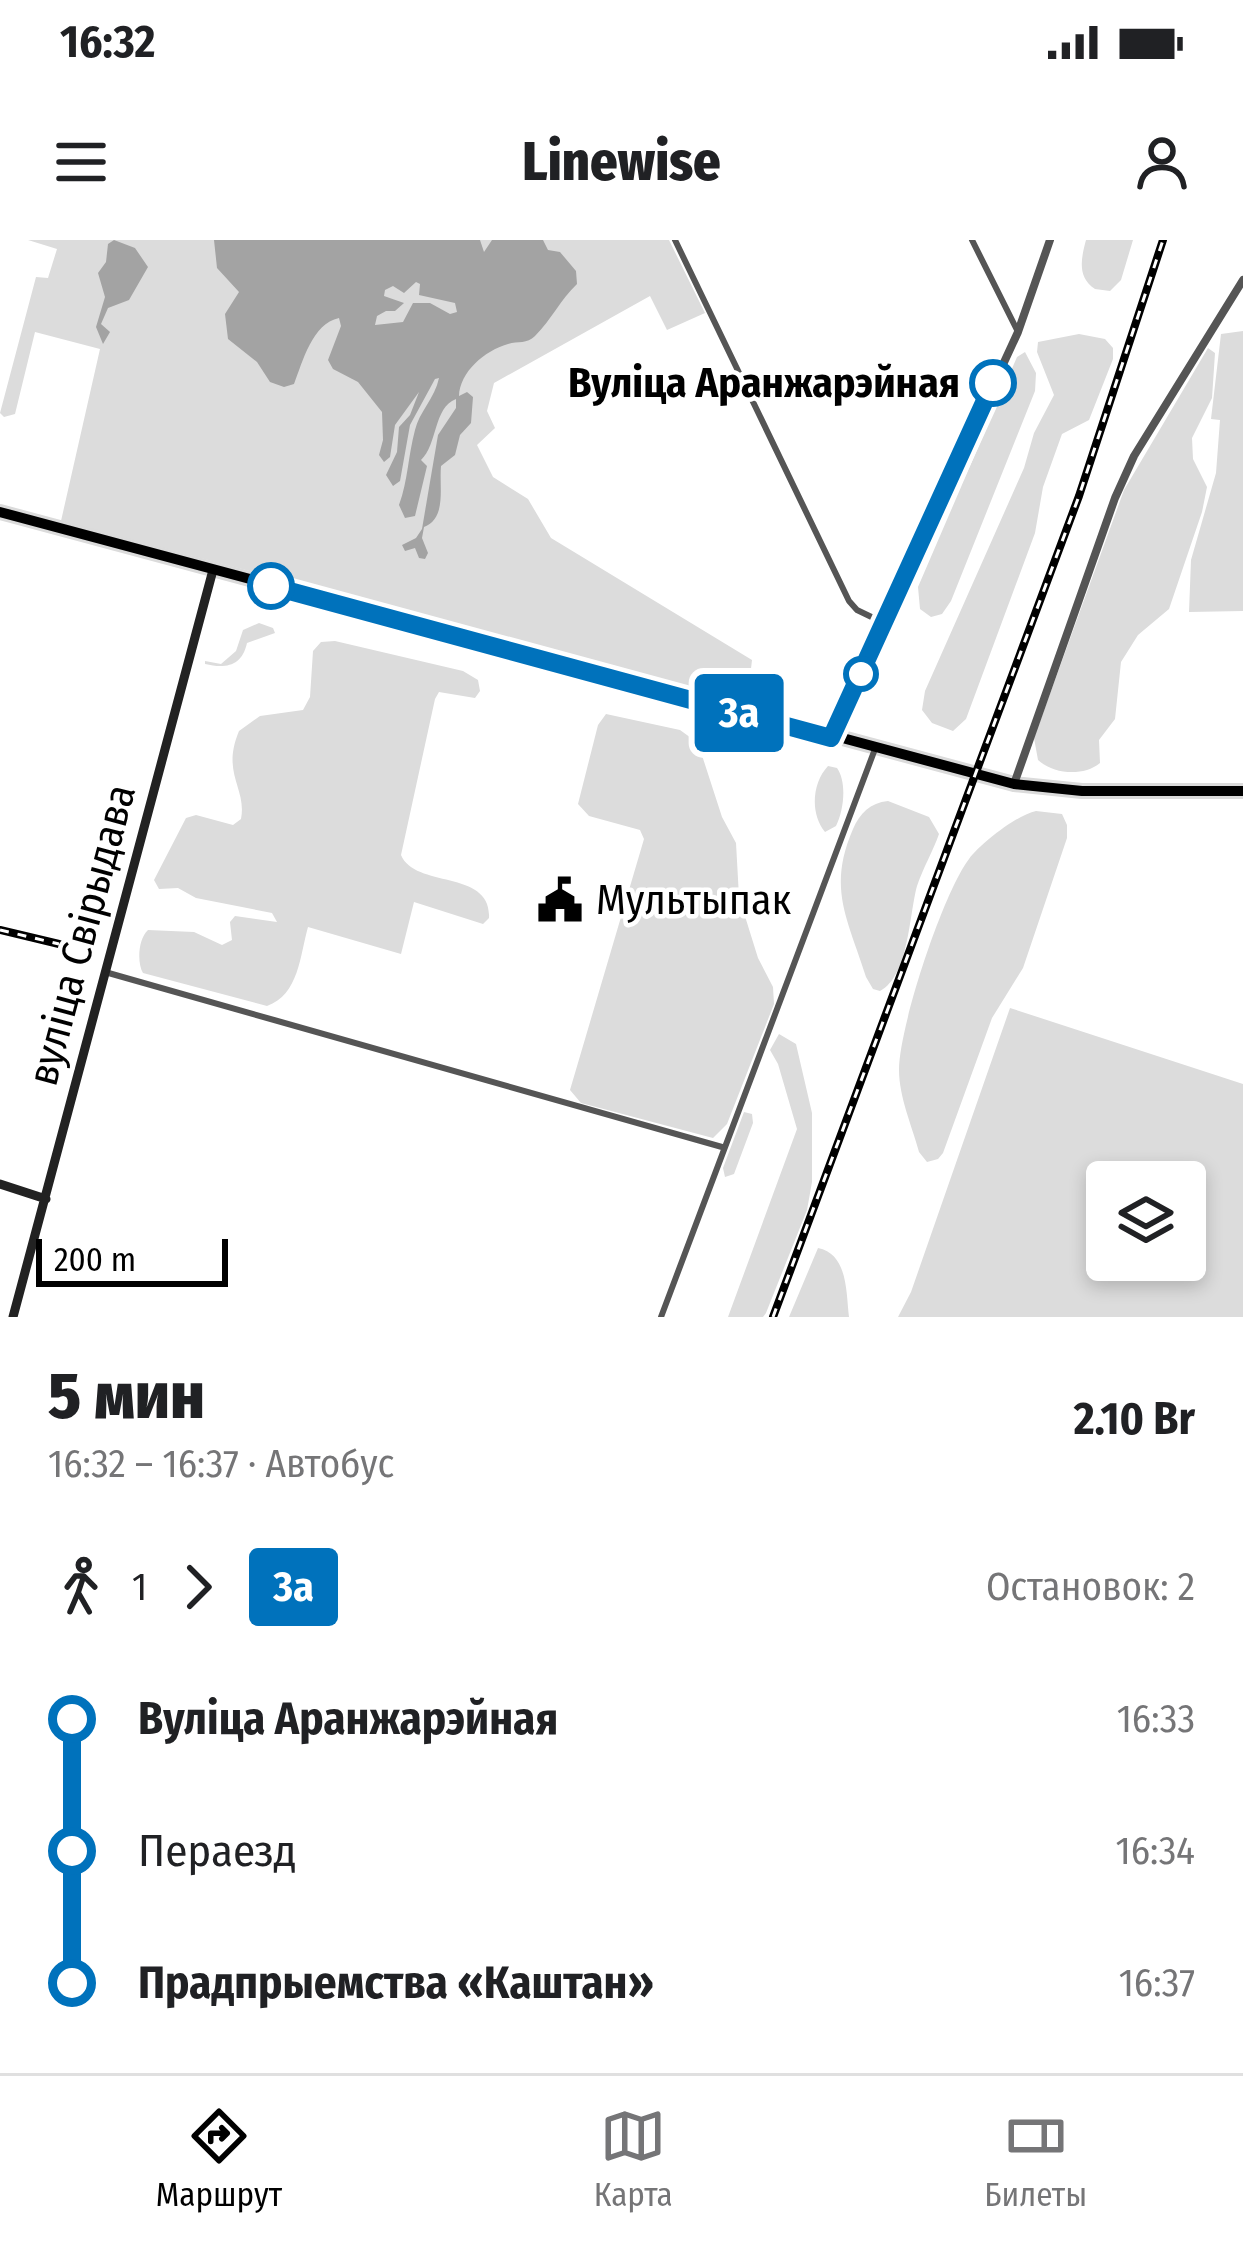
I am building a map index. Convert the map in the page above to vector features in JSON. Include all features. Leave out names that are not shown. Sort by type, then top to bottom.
[{"type":"main road","points":[[0,512],[1014,784],[1082,791],[1243,791]]},
{"type":"main road","name":"вуліца Свірыдава","points":[[14,1317],[213,569]]},
{"type":"main road","points":[[0,1184],[46,1199]]},
{"type":"street","points":[[675,240],[850,601],[857,610],[884,622]]},
{"type":"street","points":[[972,240],[1018,332]]},
{"type":"street","points":[[831,738],[1018,332],[1051,240]]},
{"type":"street","points":[[1014,784],[1124,477],[1243,280]]},
{"type":"street","points":[[661,1317],[874,749]]},
{"type":"street","points":[[105,972],[722,1147]]},
{"type":"shaded area","points":[[28,240],[669,240],[705,313],[667,330],[650,296],[494,383],[487,411],[495,428],[477,445],[493,477],[528,499],[551,538],[752,660],[747,703],[61,521],[100,349],[35,332],[15,414],[4,417],[0,413],[36,277],[48,278],[57,249]]},
{"type":"shaded area","points":[[114,240],[135,248],[148,267],[129,300],[108,308],[101,324],[110,332],[103,344],[96,327],[105,297],[98,273],[106,262],[108,244]]},
{"type":"shaded area","points":[[214,240],[480,240],[484,252],[492,240],[543,240],[548,250],[560,252],[576,271],[577,284],[535,336],[490,352],[464,379],[459,396],[467,392],[473,397],[471,423],[460,435],[455,455],[441,466],[439,510],[424,527],[422,538],[428,553],[425,559],[419,558],[415,548],[405,551],[402,545],[422,529],[438,435],[456,408],[456,399],[443,410],[421,460],[427,466],[415,516],[405,518],[399,505],[415,430],[439,378],[410,425],[400,481],[393,486],[386,475],[397,452],[399,427],[419,392],[395,425],[390,457],[384,462],[379,455],[382,412],[358,382],[333,369],[328,360],[341,326],[339,318],[315,335],[294,384],[284,387],[270,382],[257,362],[228,339],[225,314],[239,292],[217,268]],"holes":[[[416,282],[419,295],[455,303],[457,312],[413,303],[403,322],[375,325],[377,316],[404,303],[384,296],[385,290],[393,286],[404,293]]]},
{"type":"shaded area","points":[[1086,240],[1133,240],[1121,280],[1110,291],[1095,289],[1085,279]]},
{"type":"shaded area","points":[[1243,331],[1243,611],[1189,612],[1191,560],[1216,473],[1220,420],[1211,419],[1221,334]]},
{"type":"shaded area","points":[[1079,334],[1105,339],[1113,348],[1113,359],[1089,420],[1062,434],[1043,487],[1035,533],[966,719],[953,731],[932,723],[922,710],[925,691],[1054,395],[1037,352],[1038,342]]},
{"type":"shaded area","points":[[1208,348],[1215,353],[1212,398],[1192,438],[1193,459],[1207,487],[1169,609],[1138,635],[1121,662],[1115,719],[1099,740],[1100,763],[1077,772],[1052,768],[1038,760],[1034,738],[1124,490]]},
{"type":"shaded area","points":[[1025,352],[1036,373],[1035,391],[951,601],[942,614],[931,617],[920,609],[918,587],[1017,357]]},
{"type":"shaded area","points":[[259,623],[275,633],[247,643],[232,664],[220,666],[205,664],[221,664],[236,651],[243,630]]},
{"type":"shaded area","points":[[335,641],[463,671],[478,680],[480,691],[475,698],[439,692],[435,699],[401,855],[421,872],[478,892],[487,903],[489,918],[483,924],[414,902],[401,954],[308,927],[292,984],[267,1006],[143,973],[139,951],[148,930],[194,932],[222,945],[232,940],[230,922],[235,916],[277,922],[272,913],[196,898],[178,888],[159,889],[154,880],[186,818],[196,815],[233,825],[241,819],[233,770],[239,731],[260,716],[303,710],[310,697],[313,651],[321,642]]},
{"type":"shaded area","points":[[606,714],[680,730],[698,743],[722,817],[736,843],[739,897],[758,958],[773,987],[774,1004],[727,1124],[713,1138],[581,1103],[570,1090],[644,839],[640,830],[589,816],[578,804],[598,725]]},
{"type":"shaded area","points":[[828,766],[840,774],[843,796],[836,826],[825,832],[815,799]]},
{"type":"shaded area","points":[[888,801],[929,817],[939,834],[917,886],[902,959],[890,983],[880,991],[866,977],[841,887],[845,850],[859,818]]},
{"type":"shaded area","points":[[1036,811],[1062,814],[1067,838],[1023,968],[992,1018],[943,1153],[927,1162],[906,1111],[899,1070],[924,961],[969,859],[1000,830]]},
{"type":"shaded area","points":[[1010,1008],[1243,1084],[1243,1317],[898,1317],[911,1292]]},
{"type":"shaded area","points":[[779,1034],[796,1044],[812,1113],[807,1210],[766,1313],[763,1317],[728,1317],[797,1129],[770,1050]]},
{"type":"shaded area","points":[[744,1112],[752,1114],[753,1123],[734,1174],[725,1177],[723,1168]]},
{"type":"shaded area","points":[[818,1248],[840,1266],[849,1317],[789,1317]]},
{"type":"railway","points":[[773,1317],[1079,496],[1163,240]]},
{"type":"railway","points":[[0,930],[59,944]]},
{"type":"bus line","name":"3а","points":[[271,586],[831,738],[993,383]]},
{"type":"place","name":"Вуліца Аранжарэйная","points":[[993,383]]},
{"type":"place","name":"Мультыпак","points":[[560,900]]}]
